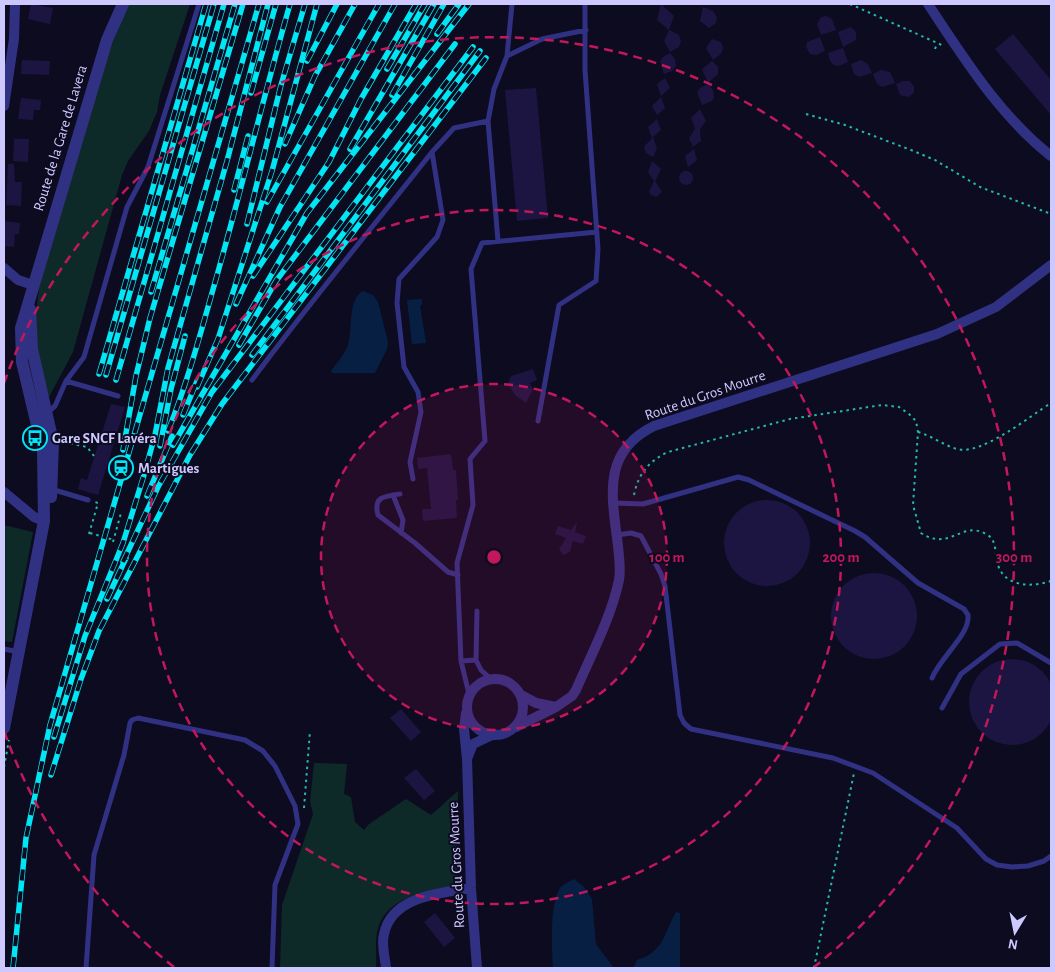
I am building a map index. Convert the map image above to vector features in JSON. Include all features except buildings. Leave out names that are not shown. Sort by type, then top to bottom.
[{"type":"street","points":[[4,106],[5,83],[16,26],[15,4]]},
{"type":"street","name":"Route de la Gare de Lavera","points":[[4,728],[44,522],[48,488],[41,415],[22,362],[20,345],[22,318],[107,40],[124,4]]},
{"type":"street","points":[[928,4],[954,44],[1012,121],[1051,156]]},
{"type":"street","name":"Route du Gros Mourre","points":[[467,759],[473,744],[492,735],[508,732],[556,707],[572,696],[576,690],[613,602],[620,577],[612,478],[615,467],[626,447],[644,430],[904,346],[968,322],[1009,300],[1051,265]]},
{"type":"street","points":[[4,268],[18,280],[33,284]]},
{"type":"street","points":[[4,492],[34,517],[44,522]]},
{"type":"street","points":[[470,694],[475,687],[491,679],[508,682],[521,695],[546,706],[556,707]]},
{"type":"street","name":"Route du Gros Mourre","points":[[470,694],[464,729],[467,759],[471,888],[477,968]]},
{"type":"street","points":[[515,727],[523,712],[521,695]]},
{"type":"street","points":[[467,712],[476,728],[492,735]]},
{"type":"street","points":[[386,968],[384,933],[392,917],[403,907],[418,898],[471,888]]},
{"type":"lane","points":[[41,415],[55,406],[66,381],[84,357],[127,207],[148,167],[199,4]]},
{"type":"lane","points":[[498,241],[488,122],[494,89],[508,56],[512,4]]},
{"type":"lane","points":[[538,421],[559,305],[596,281],[597,232],[585,70],[586,30],[584,4]]},
{"type":"lane","points":[[508,56],[542,39],[586,30]]},
{"type":"lane","points":[[252,380],[302,313],[363,240],[432,152],[454,128],[488,122]]},
{"type":"lane","points":[[413,479],[410,462],[421,412],[418,392],[404,367],[397,303],[399,279],[437,237],[443,220],[432,152]]},
{"type":"lane","points":[[470,694],[461,661],[457,563],[473,505],[470,460],[485,441],[471,269],[482,242],[597,232]]},
{"type":"lane","points":[[66,381],[118,396]]},
{"type":"lane","points":[[613,503],[632,504],[659,501],[738,477],[749,480],[860,534],[918,583],[964,609],[968,615],[966,630],[942,659],[932,678]]},
{"type":"lane","points":[[48,488],[88,500]]},
{"type":"lane","points":[[400,494],[382,496],[377,503],[378,515],[384,522],[401,533],[448,572],[458,574]]},
{"type":"lane","points":[[393,495],[403,520],[401,533]]},
{"type":"lane","points":[[616,535],[632,533],[641,536],[661,574],[665,586],[680,714],[684,723],[700,732],[833,758],[856,766],[891,784],[957,828],[986,859],[997,865],[1012,867],[1028,866],[1044,861],[1051,856]]},
{"type":"lane","points":[[477,611],[476,660],[481,670],[491,679]]},
{"type":"lane","points":[[942,708],[961,674],[1000,644],[1017,643],[1051,664]]},
{"type":"lane","points":[[4,649],[19,652]]},
{"type":"lane","points":[[461,661],[476,660]]},
{"type":"lane","points":[[86,968],[94,855],[132,720],[138,718],[254,744],[263,751],[275,766],[295,806],[298,824],[275,885],[272,968]]},
{"type":"path","points":[[850,4],[937,44],[946,46],[954,44]]},
{"type":"path","points":[[935,49],[937,44]]},
{"type":"path","points":[[806,114],[845,125],[911,150],[935,160],[980,187],[1051,214]]},
{"type":"path","points":[[918,432],[956,449],[967,451],[993,442],[1051,403]]},
{"type":"path","points":[[632,504],[638,480],[655,458],[686,447],[790,419],[882,404],[899,408],[916,421],[918,432],[913,505],[921,533],[931,540],[941,541],[966,531],[984,532],[990,536],[994,543],[998,567],[1012,581],[1024,585],[1039,585],[1051,581]]},
{"type":"path","points":[[61,441],[86,448],[94,456]]},
{"type":"path","points":[[98,503],[89,533],[113,541],[121,513]]},
{"type":"path","points":[[298,824],[304,810],[310,731]]},
{"type":"path","points":[[814,968],[850,787],[856,766]]},
{"type":"green space","points":[[128,4],[190,4],[160,95],[157,112],[149,131],[128,161],[122,175],[73,352],[48,399],[36,345],[36,313],[40,282],[110,50]]},
{"type":"green space","points":[[4,525],[33,532],[12,642],[4,641]]},
{"type":"green space","points":[[314,763],[347,764],[344,794],[351,797],[355,822],[364,830],[369,824],[406,799],[431,815],[458,791],[457,885],[412,896],[392,907],[384,915],[377,930],[376,968],[280,968],[282,905],[313,814],[310,802]]},
{"type":"water","points":[[363,291],[373,295],[378,302],[388,342],[387,349],[375,373],[332,373],[331,371],[347,348],[352,309],[354,302]]},
{"type":"water","points":[[422,299],[422,305],[420,306],[426,343],[412,344],[407,300]]},
{"type":"water","points":[[574,879],[584,887],[592,899],[596,944],[614,968],[553,968],[552,926],[557,894],[561,887]]},
{"type":"water","points":[[676,912],[680,913],[680,968],[633,968],[637,960],[646,957],[658,947]]},
{"type":"railway","points":[[99,374],[206,4]]},
{"type":"railway","points":[[106,375],[214,4]]},
{"type":"railway","points":[[116,380],[224,4]]},
{"type":"railway","points":[[151,292],[235,4]]},
{"type":"railway","points":[[123,450],[136,376],[150,318],[243,4]]},
{"type":"railway","points":[[13,968],[26,838],[50,725],[259,4]]},
{"type":"railway","points":[[54,737],[85,636],[123,543],[144,475],[155,435],[168,368],[227,161],[268,4]]},
{"type":"railway","points":[[251,93],[276,4]]},
{"type":"railway","points":[[168,431],[204,323],[290,4]]},
{"type":"railway","points":[[247,224],[281,85],[305,4]]},
{"type":"railway","points":[[197,387],[218,339],[272,171],[317,4]]},
{"type":"railway","points":[[307,61],[337,4]]},
{"type":"railway","points":[[285,144],[315,76],[355,4]]},
{"type":"railway","points":[[267,202],[379,4]]},
{"type":"railway","points":[[236,304],[280,207],[395,4]]},
{"type":"railway","points":[[253,276],[329,162],[361,99],[416,4]]},
{"type":"railway","points":[[387,69],[425,4]]},
{"type":"railway","points":[[350,149],[434,4]]},
{"type":"railway","points":[[392,95],[444,4]]},
{"type":"railway","points":[[437,34],[459,4]]},
{"type":"railway","points":[[173,445],[307,213],[469,4]]},
{"type":"railway","points":[[239,345],[276,281],[455,44]]},
{"type":"railway","points":[[123,562],[158,487],[212,392],[473,47]]},
{"type":"railway","points":[[252,355],[480,51]]},
{"type":"railway","points":[[51,775],[81,679],[99,631],[190,455],[222,404],[486,58]]},
{"type":"railway","points":[[234,190],[248,136]]},
{"type":"railway","points":[[160,446],[171,389],[185,336]]},
{"type":"railway","points":[[183,415],[197,381]]},
{"type":"railway","points":[[147,496],[172,436]]},
{"type":"railway","points":[[107,599],[126,558]]},
{"type":"place","name":"Gare SNCF Lavéra","points":[[35,438]]},
{"type":"place","name":"Martigues","points":[[121,468]]}]
